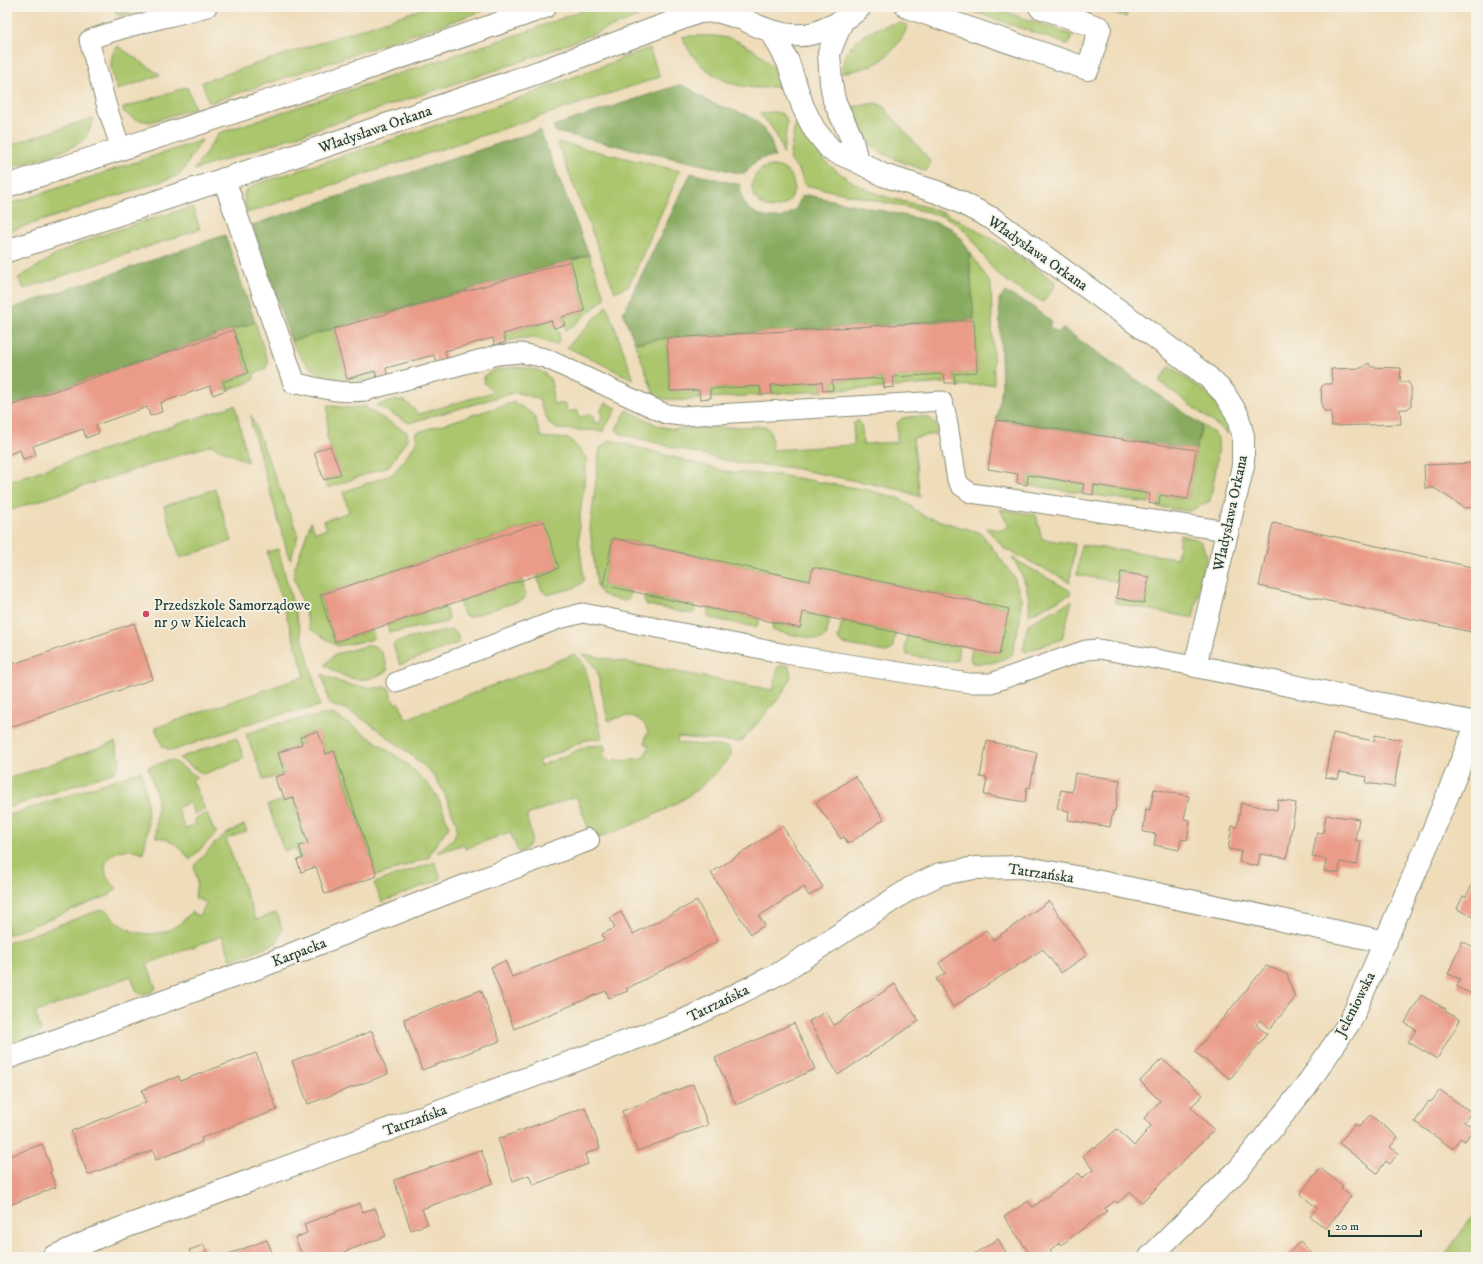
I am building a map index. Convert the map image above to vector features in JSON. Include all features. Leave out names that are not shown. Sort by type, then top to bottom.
[{"type":"street","points":[[7,186],[213,120],[545,7]]},
{"type":"street","name":"Władysława Orkana","points":[[7,251],[224,178],[331,144],[532,75],[699,12],[717,11],[733,13],[772,32],[796,35],[815,33],[842,21],[860,7]]},
{"type":"street","points":[[907,7],[1088,69],[1100,28],[1040,7]]},
{"type":"street","points":[[842,21],[829,53],[832,83],[834,100],[851,137],[857,161]]},
{"type":"street","name":"Władysława Orkana","points":[[772,32],[788,62],[803,107],[814,129],[831,150],[857,161],[883,176],[937,192],[993,219],[1152,334],[1215,382],[1224,393],[1237,414],[1243,436],[1243,466],[1195,666]]},
{"type":"street","points":[[224,178],[294,382]]},
{"type":"street","points":[[1195,666],[1476,724]]},
{"type":"street","name":"Jeleniowska","points":[[1150,1257],[1240,1168],[1306,1086],[1351,1020],[1428,843],[1476,724]]},
{"type":"street","name":"Karpacka","points":[[7,1058],[257,968],[449,892],[588,840]]},
{"type":"street","name":"Tatrzańska","points":[[53,1257],[103,1235],[685,1020],[780,973],[911,888],[940,874],[975,868],[1022,867],[1386,942]]},
{"type":"lane","points":[[121,149],[107,107],[89,40],[115,30],[146,24],[207,7]]},
{"type":"lane","points":[[294,382],[334,392],[350,393],[365,391],[497,355],[521,353],[546,358],[666,414],[681,416],[942,401],[946,413],[957,480],[961,486],[971,493],[1228,530]]},
{"type":"lane","points":[[396,682],[559,619],[583,613],[786,654],[969,683],[991,683],[1086,650],[1099,649],[1195,666]]},
{"type":"green space","points":[[115,7],[151,7],[119,16],[116,14]]},
{"type":"green space","points":[[427,7],[495,7],[209,103],[202,82]]},
{"type":"green space","points":[[591,7],[634,7],[638,17],[511,65],[194,170],[219,133],[531,30]]},
{"type":"green space","points":[[961,7],[992,7],[1072,35],[1069,45]]},
{"type":"green space","points":[[1096,7],[1125,7],[1129,8],[1126,17]]},
{"type":"green space","points":[[899,23],[908,25],[899,43],[890,53],[873,65],[842,73],[843,62],[847,53],[860,38],[879,28]]},
{"type":"green space","points":[[718,36],[731,39],[750,47],[767,60],[780,76],[784,85],[763,88],[747,87],[724,80],[703,67],[695,58],[682,37]]},
{"type":"green space","points":[[118,46],[160,75],[117,90],[112,72],[111,61],[114,51]]},
{"type":"green space","points":[[649,48],[660,77],[247,213],[244,197],[245,191],[257,184],[522,97]]},
{"type":"green space","points":[[679,85],[691,90],[712,103],[741,113],[754,120],[760,125],[768,136],[775,157],[762,158],[755,162],[746,173],[739,173],[556,132],[553,126]]},
{"type":"green space","points":[[187,87],[195,108],[150,122],[134,119],[124,112],[123,108]]},
{"type":"green space","points":[[875,103],[882,105],[929,159],[930,162],[926,171],[882,153],[869,143],[870,141],[862,136],[847,108]]},
{"type":"green space","points":[[773,112],[785,116],[787,124],[783,154],[779,142],[768,122],[759,114]]},
{"type":"green space","points":[[93,118],[88,133],[79,143],[49,156],[7,169],[7,146]]},
{"type":"green space","points":[[796,120],[819,155],[847,178],[868,190],[890,198],[934,209],[962,222],[989,237],[1028,263],[1054,281],[1055,286],[1043,302],[1012,285],[992,268],[966,232],[949,219],[932,213],[805,185],[799,170],[789,159]]},
{"type":"green space","points":[[540,130],[589,255],[291,341],[252,225]]},
{"type":"green space","points":[[202,140],[180,175],[7,232],[7,205]]},
{"type":"green space","points":[[557,142],[680,171],[629,285],[615,292]]},
{"type":"green space","points":[[773,166],[788,172],[794,187],[788,202],[773,208],[758,202],[752,187],[758,172]]},
{"type":"green space","points":[[691,173],[741,185],[741,195],[745,204],[751,210],[769,218],[779,218],[788,214],[796,208],[801,197],[807,195],[938,223],[951,228],[961,238],[969,251],[974,320],[667,338],[635,343],[623,313]]},
{"type":"green space","points":[[191,207],[193,208],[200,229],[24,289],[18,278],[71,247],[116,230]]},
{"type":"green space","points":[[225,235],[255,322],[7,407],[7,310]]},
{"type":"green space","points":[[969,251],[991,284],[994,384],[958,386],[955,383],[954,374],[977,372]]},
{"type":"green space","points":[[589,255],[605,298],[572,327],[566,330],[562,317],[585,311],[571,261]]},
{"type":"green space","points":[[1005,292],[1030,305],[1052,322],[1049,327],[1058,333],[1062,328],[1202,425],[1196,450],[996,420],[1002,388],[999,299]]},
{"type":"green space","points":[[607,306],[634,380],[567,347]]},
{"type":"green space","points":[[551,320],[554,328],[557,327],[559,333],[559,340],[557,344],[552,344],[534,338],[518,339],[506,342],[503,334]]},
{"type":"green space","points":[[255,322],[268,362],[267,365],[263,370],[254,373],[254,379],[251,382],[226,390],[223,382],[248,373],[233,330]]},
{"type":"green space","points":[[333,329],[347,379],[375,371],[377,379],[350,381],[326,377],[316,372],[307,364],[291,341]]},
{"type":"green space","points":[[667,338],[670,391],[699,390],[700,399],[671,400],[654,394],[635,343]]},
{"type":"green space","points":[[1170,366],[1212,397],[1224,414],[1228,434],[1159,381]]},
{"type":"green space","points":[[517,367],[536,370],[549,377],[552,387],[553,404],[566,404],[567,412],[578,410],[579,417],[593,414],[594,423],[600,422],[602,420],[601,410],[604,404],[606,403],[617,408],[603,431],[557,429],[549,423],[538,399],[516,392],[409,423],[376,405],[396,400],[405,401],[419,414],[493,392],[484,383],[484,376],[495,370]]},
{"type":"green space","points":[[944,374],[945,383],[894,387],[893,377]]},
{"type":"green space","points":[[883,378],[884,388],[833,390],[832,381]]},
{"type":"green space","points":[[822,382],[823,391],[772,394],[771,385]]},
{"type":"green space","points":[[760,386],[761,395],[711,398],[710,389]]},
{"type":"green space","points":[[514,402],[534,415],[541,437],[570,439],[587,459],[579,524],[579,541],[584,580],[582,583],[573,588],[547,595],[542,591],[537,576],[559,568],[543,521],[320,595],[335,642],[372,630],[374,636],[371,640],[337,646],[310,629],[293,573],[311,522],[315,532],[327,529],[324,521],[349,512],[343,492],[393,474],[417,442],[415,433]]},
{"type":"green space","points":[[235,405],[248,462],[211,445],[7,511],[7,482]]},
{"type":"green space","points":[[328,405],[347,408],[366,406],[367,409],[407,432],[408,438],[389,466],[328,488],[324,480],[341,473],[327,438]]},
{"type":"green space","points":[[627,410],[659,426],[672,429],[765,426],[771,433],[772,450],[854,445],[853,424],[858,420],[862,428],[863,444],[897,442],[897,423],[902,418],[924,416],[933,420],[938,430],[936,434],[913,438],[920,497],[901,490],[787,467],[736,463],[621,434],[616,429]]},
{"type":"green space","points":[[251,415],[298,535],[291,559],[289,558],[251,424]]},
{"type":"green space","points":[[1202,425],[1217,436],[1218,440],[1216,467],[1210,501],[1190,511],[1158,507],[1160,495],[1188,499],[1196,450]]},
{"type":"green space","points":[[610,440],[728,472],[779,475],[867,490],[901,499],[924,516],[981,533],[1014,577],[1021,598],[1020,619],[1012,655],[989,663],[972,663],[970,658],[972,649],[1009,609],[813,567],[810,581],[613,538],[603,585],[630,591],[629,598],[625,601],[605,596],[597,586],[590,529],[600,448]]},
{"type":"green space","points":[[1028,475],[1084,484],[1082,493],[1027,485]]},
{"type":"green space","points":[[1094,485],[1150,494],[1149,503],[1093,495]]},
{"type":"green space","points":[[215,489],[232,541],[180,558],[164,506]]},
{"type":"green space","points":[[1000,509],[1036,515],[1042,539],[1075,544],[1070,582],[1005,549],[986,528],[1001,530],[1009,527]]},
{"type":"green space","points":[[1180,535],[1196,539],[1201,542],[1207,556],[1193,618],[1115,603],[1116,598],[1144,603],[1149,577],[1121,572],[1119,582],[1077,575],[1081,545],[1177,558]]},
{"type":"green space","points":[[278,549],[320,706],[266,718],[175,750],[170,750],[163,747],[155,728],[305,676],[267,552]]},
{"type":"green space","points":[[1012,558],[1069,590],[1071,594],[1029,615],[1029,599],[1026,585]]},
{"type":"green space","points":[[522,580],[526,596],[523,600],[469,617],[464,615],[459,601]]},
{"type":"green space","points":[[645,595],[695,606],[694,612],[691,614],[647,605],[644,601]]},
{"type":"green space","points":[[1072,601],[1062,639],[1025,652],[1023,649],[1028,624]]},
{"type":"green space","points":[[445,606],[449,618],[447,622],[389,632],[387,625]]},
{"type":"green space","points":[[709,608],[760,619],[758,625],[755,627],[709,618]]},
{"type":"green space","points":[[803,612],[830,618],[826,636],[820,640],[774,631],[772,629],[773,622],[800,628]]},
{"type":"green space","points":[[842,621],[896,632],[892,650],[886,652],[843,644],[838,640]]},
{"type":"green space","points":[[452,630],[457,634],[460,642],[400,665],[393,645],[397,641]]},
{"type":"green space","points":[[907,635],[959,646],[957,660],[952,662],[907,655],[905,647]]},
{"type":"green space","points":[[371,645],[381,652],[388,670],[379,675],[371,678],[356,679],[341,674],[325,665],[335,654]]},
{"type":"green space","points":[[575,654],[582,661],[586,670],[602,738],[586,740],[538,761],[540,766],[588,746],[604,745],[606,751],[602,754],[612,762],[615,759],[625,761],[635,758],[637,760],[645,755],[649,746],[645,743],[646,735],[648,733],[646,727],[638,719],[627,716],[610,721],[608,720],[597,671],[583,654],[773,690],[778,667],[784,665],[789,666],[791,676],[784,692],[744,739],[739,742],[677,737],[678,743],[728,747],[731,751],[731,756],[702,786],[668,808],[593,840],[576,796],[527,815],[532,837],[530,845],[519,853],[510,832],[465,849],[464,844],[438,853],[438,851],[453,839],[457,830],[456,822],[443,790],[430,771],[406,751],[369,723],[343,708],[333,706],[329,703],[322,674],[354,686],[369,688],[388,687],[395,704],[399,702],[406,719]]},
{"type":"green space","points":[[327,714],[335,715],[390,751],[416,772],[436,795],[442,806],[449,826],[429,854],[430,857],[377,876],[335,751],[326,754],[318,731],[300,737],[302,744],[278,753],[285,774],[264,780],[246,734],[272,725]]},
{"type":"green space","points":[[234,738],[237,739],[244,757],[243,759],[203,774],[179,758]]},
{"type":"green space","points":[[115,742],[120,762],[115,772],[7,808],[7,779]]},
{"type":"green space","points":[[172,760],[197,777],[192,779],[205,810],[194,814],[189,803],[177,808],[185,829],[196,824],[194,819],[207,813],[213,829],[217,832],[190,860],[175,844],[156,837],[157,796],[148,767]]},
{"type":"green space","points":[[141,771],[148,812],[147,833],[143,853],[133,850],[124,850],[109,857],[105,871],[109,879],[117,888],[110,895],[11,934],[7,934],[7,816]]},
{"type":"green space","points":[[293,797],[308,844],[299,847],[303,858],[299,859],[295,848],[284,851],[268,805]]},
{"type":"green space","points":[[244,825],[247,831],[226,839],[256,920],[275,913],[278,915],[282,930],[277,943],[231,960],[222,936],[147,964],[156,988],[153,991],[140,994],[136,990],[131,976],[35,1013],[41,1029],[40,1033],[7,1045],[7,942],[11,942],[100,910],[107,911],[121,925],[146,934],[164,932],[183,921],[191,912],[199,916],[207,903],[195,898],[197,880],[194,866],[216,842],[226,834]]},
{"type":"green space","points":[[435,862],[441,879],[382,902],[374,883]]},
{"type":"green space","points":[[1476,1212],[1476,1257],[1443,1257]]},
{"type":"building","points":[[571,261],[585,311],[562,317],[565,325],[554,328],[551,320],[503,334],[506,342],[494,345],[493,338],[445,351],[447,359],[436,362],[434,355],[386,368],[388,376],[377,379],[375,371],[347,379],[333,329]]},
{"type":"building","points":[[974,320],[977,372],[954,374],[955,383],[945,383],[944,374],[893,377],[894,387],[884,388],[883,378],[832,381],[833,390],[823,391],[822,382],[771,385],[772,394],[761,395],[760,386],[710,389],[711,398],[700,399],[699,390],[670,391],[667,338]]},
{"type":"building","points":[[233,330],[248,373],[223,382],[226,390],[213,395],[210,386],[160,403],[162,412],[150,416],[147,407],[96,425],[99,433],[86,438],[83,429],[33,446],[36,455],[23,459],[20,450],[7,455],[7,407]]},
{"type":"building","points":[[1369,363],[1371,367],[1401,368],[1400,382],[1408,382],[1411,386],[1411,406],[1407,409],[1400,409],[1401,424],[1332,426],[1331,411],[1325,411],[1322,408],[1321,388],[1324,384],[1332,384],[1331,369],[1361,368]]},
{"type":"building","points":[[996,420],[1196,450],[1188,499],[1160,495],[1159,505],[1149,503],[1150,494],[1094,485],[1093,495],[1082,493],[1084,484],[1028,475],[1027,485],[1017,483],[1018,474],[988,469]]},
{"type":"building","points":[[330,446],[341,474],[324,480],[314,452]]},
{"type":"building","points":[[1476,463],[1476,507],[1465,508],[1434,488],[1425,488],[1424,465]]},
{"type":"building","points":[[544,521],[559,568],[335,642],[320,595]]},
{"type":"building","points":[[1273,523],[1476,568],[1476,633],[1259,586]]},
{"type":"building","points":[[613,538],[810,581],[813,567],[1009,609],[999,655],[803,612],[800,628],[603,585]]},
{"type":"building","points":[[1121,572],[1149,577],[1144,603],[1116,598]]},
{"type":"building","points":[[134,623],[153,679],[7,728],[7,666]]},
{"type":"building","points":[[318,731],[326,754],[334,751],[377,876],[325,894],[316,867],[301,872],[297,860],[303,858],[299,846],[308,844],[293,797],[285,800],[281,789],[279,790],[275,777],[285,774],[278,753],[302,744],[300,737]]},
{"type":"building","points":[[1333,733],[1374,741],[1375,735],[1402,740],[1394,787],[1366,783],[1367,777],[1340,772],[1338,779],[1325,777]]},
{"type":"building","points":[[987,741],[1037,752],[1030,788],[1027,787],[1025,802],[984,795],[987,778],[980,777]]},
{"type":"building","points":[[1075,773],[1120,780],[1115,811],[1113,811],[1110,827],[1068,820],[1069,811],[1057,809],[1061,790],[1072,792]]},
{"type":"building","points":[[855,776],[884,819],[848,844],[844,837],[841,839],[816,803]]},
{"type":"building","points":[[1154,789],[1189,796],[1184,819],[1190,820],[1187,840],[1181,839],[1179,850],[1154,845],[1156,834],[1143,832],[1146,809],[1150,810]]},
{"type":"building","points":[[1278,800],[1296,803],[1287,858],[1260,854],[1258,866],[1239,862],[1241,851],[1228,849],[1232,826],[1237,827],[1241,803],[1277,810]]},
{"type":"building","points":[[1326,815],[1359,819],[1355,840],[1361,842],[1357,865],[1340,862],[1339,873],[1324,871],[1326,859],[1312,857],[1317,832],[1323,833]]},
{"type":"building","points":[[782,826],[823,887],[809,896],[804,887],[759,916],[765,925],[751,934],[711,873]]},
{"type":"building","points":[[1476,876],[1476,918],[1457,909],[1463,896],[1466,897]]},
{"type":"building","points":[[697,901],[718,941],[626,989],[628,991],[609,998],[606,991],[514,1029],[491,967],[505,961],[512,977],[604,940],[602,934],[615,928],[610,918],[621,912],[633,934]]},
{"type":"building","points":[[1049,901],[1087,955],[1061,973],[1043,949],[953,1007],[936,979],[945,973],[939,963],[986,930],[993,940]]},
{"type":"building","points":[[1462,941],[1476,948],[1476,996],[1457,987],[1460,979],[1448,974]]},
{"type":"building","points":[[1266,966],[1287,974],[1295,998],[1270,1029],[1260,1020],[1256,1025],[1267,1034],[1230,1079],[1195,1052]]},
{"type":"building","points":[[895,984],[919,1021],[838,1075],[809,1021],[826,1012],[834,1025]]},
{"type":"building","points":[[481,990],[500,1041],[422,1070],[404,1019]]},
{"type":"building","points":[[1421,995],[1446,1009],[1445,1011],[1460,1020],[1437,1059],[1408,1042],[1416,1030],[1405,1023]]},
{"type":"building","points":[[794,1023],[815,1069],[736,1105],[715,1058]]},
{"type":"building","points":[[372,1031],[388,1074],[308,1104],[292,1061]]},
{"type":"building","points":[[256,1053],[277,1110],[201,1138],[202,1142],[156,1160],[153,1150],[88,1175],[71,1131],[146,1102],[142,1090],[179,1076],[180,1081]]},
{"type":"building","points":[[1162,1059],[1203,1095],[1191,1107],[1214,1130],[1141,1203],[1131,1192],[1117,1203],[1115,1201],[1105,1208],[1107,1211],[1061,1245],[1059,1243],[1050,1250],[1052,1253],[1047,1257],[1032,1257],[1004,1217],[1028,1201],[1033,1207],[1079,1173],[1082,1178],[1093,1170],[1083,1156],[1093,1147],[1094,1149],[1117,1129],[1134,1146],[1151,1126],[1144,1118],[1160,1101],[1140,1081]]},
{"type":"building","points":[[693,1084],[708,1125],[637,1151],[622,1111]]},
{"type":"building","points":[[1440,1090],[1471,1112],[1464,1122],[1474,1128],[1465,1141],[1460,1138],[1453,1149],[1415,1122],[1429,1101],[1431,1102]]},
{"type":"building","points":[[585,1107],[600,1148],[585,1154],[588,1164],[533,1185],[529,1175],[513,1181],[498,1139]]},
{"type":"building","points":[[1370,1115],[1398,1137],[1390,1147],[1398,1153],[1390,1164],[1386,1161],[1377,1173],[1339,1143],[1355,1124],[1359,1127]]},
{"type":"building","points":[[42,1144],[56,1187],[7,1206],[7,1157]]},
{"type":"building","points":[[481,1150],[493,1183],[422,1209],[428,1224],[411,1230],[394,1180]]},
{"type":"building","points":[[1320,1168],[1343,1186],[1341,1189],[1351,1196],[1326,1229],[1310,1216],[1317,1208],[1300,1194]]},
{"type":"building","points":[[360,1203],[363,1212],[375,1208],[386,1236],[344,1252],[346,1257],[303,1257],[295,1238],[307,1233],[304,1224]]},
{"type":"building","points":[[998,1239],[1009,1257],[969,1257]]},
{"type":"building","points":[[267,1240],[274,1257],[219,1257],[223,1256]]},
{"type":"building","points":[[1300,1241],[1315,1257],[1285,1257]]},
{"type":"building","points":[[204,1245],[208,1257],[192,1257],[189,1250]]},
{"type":"place","name":"Przedszkole Samorządowe nr 9 w Kielcach","points":[[146,614]]}]
